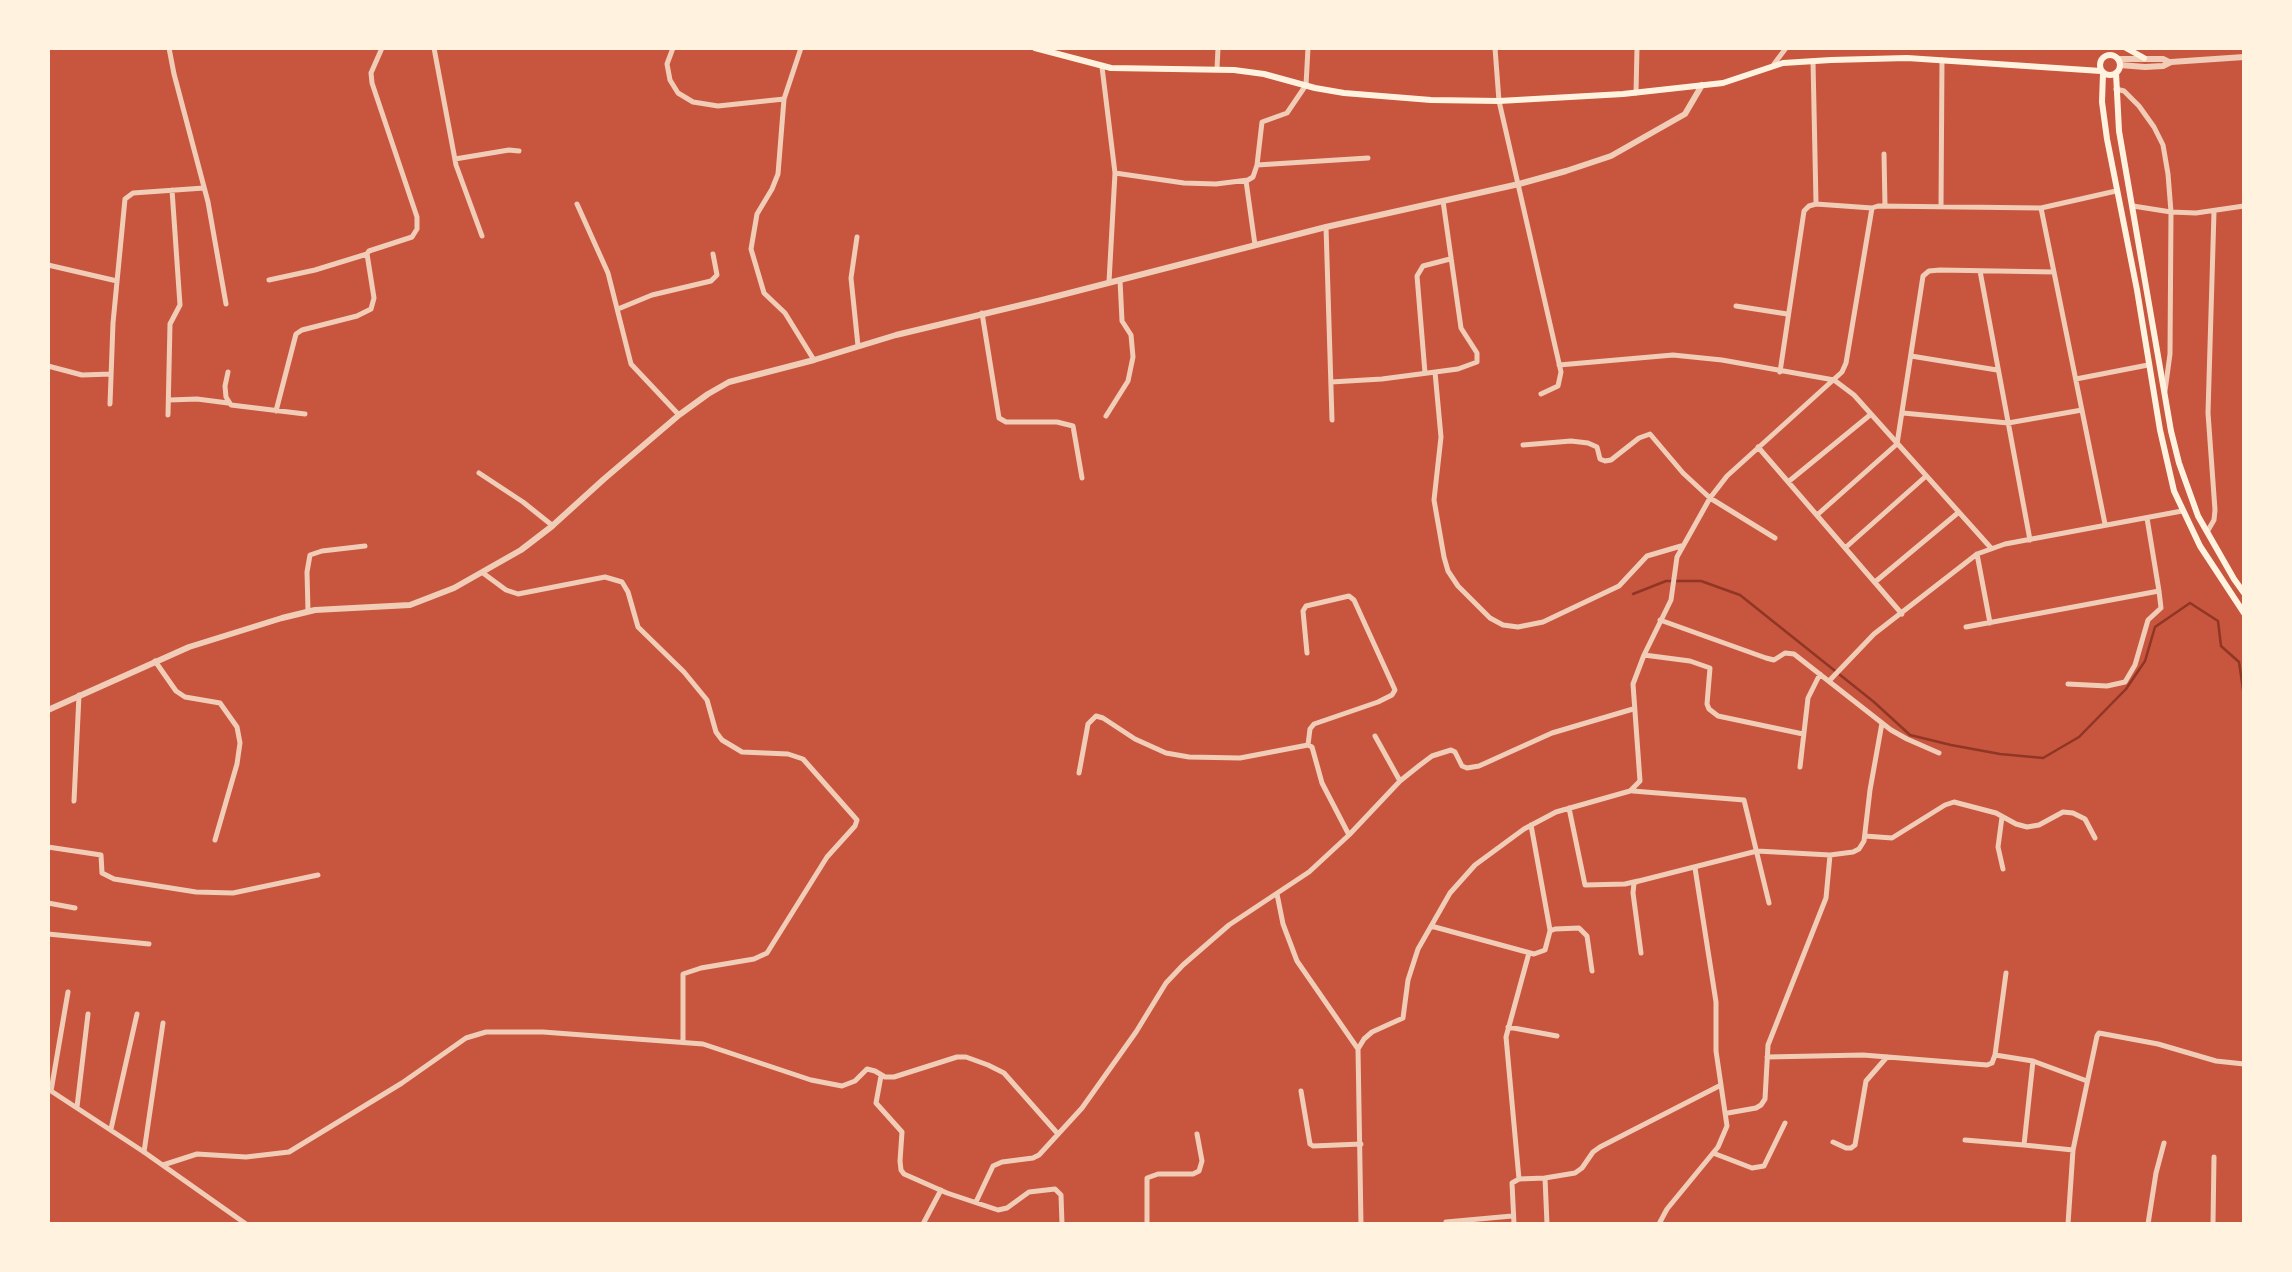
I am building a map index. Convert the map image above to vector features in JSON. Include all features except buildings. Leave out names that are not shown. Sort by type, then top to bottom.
[{"type":"main road","points":[[1035,48],[1102,66],[1264,74],[1385,97],[1498,101],[1636,93],[1722,83],[1782,63],[1813,61],[1908,58],[2102,72],[2112,76],[2118,64]]},
{"type":"main road","points":[[2104,48],[2099,66],[2106,139],[2169,472],[2182,511],[2244,613]]},
{"type":"main road","points":[[2116,48],[2119,131],[2179,463],[2198,516],[2244,593]]},
{"type":"main road","points":[[2126,48],[2144,58]]},
{"type":"main road","points":[[2103,57],[2112,55],[2118,64]]},
{"type":"street","points":[[169,48],[204,188],[226,304]]},
{"type":"street","points":[[269,280],[366,254],[412,237],[418,229],[372,83],[371,72],[382,48]]},
{"type":"street","points":[[434,48],[455,159],[482,236]]},
{"type":"street","points":[[673,48],[667,64],[670,80],[678,94],[693,102],[718,106],[784,99]]},
{"type":"street","points":[[801,48],[784,99],[779,170],[757,214],[751,250],[764,293],[785,312],[814,360]]},
{"type":"street","points":[[1216,70],[1218,48]]},
{"type":"street","points":[[1115,173],[1184,183],[1246,181],[1257,164],[1263,120],[1287,112],[1306,85],[1308,48]]},
{"type":"street","points":[[1495,48],[1498,101],[1559,365],[1558,386],[1541,394]]},
{"type":"street","points":[[1636,93],[1637,48]]},
{"type":"street","points":[[1772,67],[1786,48]]},
{"type":"street","points":[[2118,64],[2163,66],[2170,62],[2244,57]]},
{"type":"street","points":[[2118,64],[2144,58],[2170,62]]},
{"type":"street","points":[[1941,208],[1942,60]]},
{"type":"street","points":[[1813,61],[1816,204]]},
{"type":"street","points":[[1102,66],[1115,173],[1110,282]]},
{"type":"street","points":[[48,710],[189,647],[308,612],[422,602],[483,573],[553,526],[679,415],[729,382],[1326,227],[1566,171],[1611,156],[1685,114],[1702,85]]},
{"type":"street","points":[[2116,90],[2124,91],[2139,106],[2164,145],[2170,212],[2170,354],[2164,394]]},
{"type":"street","points":[[455,159],[518,152]]},
{"type":"street","points":[[1884,154],[1885,206]]},
{"type":"street","points":[[1257,164],[1368,158]]},
{"type":"street","points":[[1246,181],[1255,246]]},
{"type":"street","points":[[110,404],[125,199],[133,193],[204,188]]},
{"type":"street","points":[[168,416],[170,324],[180,306],[172,190]]},
{"type":"street","points":[[1780,372],[1800,220],[1809,206],[2041,208],[2116,191]]},
{"type":"street","points":[[1331,382],[1435,372],[1478,360],[1461,328],[1443,201]]},
{"type":"street","points":[[577,204],[608,274],[630,364],[679,415]]},
{"type":"street","points":[[2133,206],[2170,212],[2214,212],[2244,206]]},
{"type":"street","points":[[1630,791],[1641,774],[1633,684],[1671,600],[1677,557],[1727,476],[1834,380],[1846,363],[1872,208]]},
{"type":"street","points":[[2041,208],[2106,526]]},
{"type":"street","points":[[2207,532],[2215,510],[2208,412],[2214,212]]},
{"type":"street","points":[[1326,227],[1332,420]]},
{"type":"street","points":[[857,238],[851,278],[858,346]]},
{"type":"street","points":[[276,411],[296,334],[372,309],[374,298],[366,254]]},
{"type":"street","points":[[618,309],[652,294],[711,282],[717,275],[713,254]]},
{"type":"street","points":[[1425,373],[1417,276],[1423,266],[1450,259]]},
{"type":"street","points":[[48,265],[116,281]]},
{"type":"street","points":[[1817,515],[1897,444],[1923,276],[1940,270],[2054,272]]},
{"type":"street","points":[[1980,271],[2030,540]]},
{"type":"street","points":[[1106,416],[1128,381],[1133,357],[1131,335],[1122,321],[1120,280]]},
{"type":"street","points":[[1736,306],[1788,314]]},
{"type":"street","points":[[982,314],[999,418],[1006,422],[1057,422],[1073,426],[1082,478]]},
{"type":"street","points":[[1559,365],[1673,355],[1834,380],[1846,388],[1991,548]]},
{"type":"street","points":[[1911,356],[1998,370]]},
{"type":"street","points":[[2076,379],[2148,364]]},
{"type":"street","points":[[48,366],[82,374],[111,374]]},
{"type":"street","points":[[228,372],[228,403]]},
{"type":"street","points":[[1435,372],[1440,437],[1434,500],[1444,558],[1458,586],[1490,618],[1518,627],[1543,622],[1618,586],[1646,556],[1682,546]]},
{"type":"street","points":[[169,400],[197,398],[305,414]]},
{"type":"street","points":[[1903,412],[2008,422],[2082,410]]},
{"type":"street","points":[[1788,482],[1870,415]]},
{"type":"street","points":[[1523,444],[1588,443],[1597,447],[1603,461],[1611,460],[1650,434],[1710,498],[1775,538]]},
{"type":"street","points":[[1758,447],[1902,614]]},
{"type":"street","points":[[479,472],[553,526]]},
{"type":"street","points":[[1845,548],[1926,476]]},
{"type":"street","points":[[1832,678],[1867,641],[1978,554],[1991,548],[2182,511]]},
{"type":"street","points":[[1875,582],[1959,512]]},
{"type":"street","points":[[2068,684],[2107,686],[2125,682],[2135,665],[2148,620],[2160,608],[2148,518]]},
{"type":"street","points":[[308,612],[310,556],[364,546]]},
{"type":"street","points":[[1978,554],[1990,623]]},
{"type":"street","points":[[483,573],[518,594],[605,577],[622,582],[638,627],[707,700],[722,740],[742,752],[788,754],[803,759],[856,820],[827,857],[766,953],[684,974],[683,1041]]},
{"type":"street","points":[[1966,627],[2159,591]]},
{"type":"street","points":[[1307,653],[1303,611],[1306,606],[1352,597],[1394,690],[1378,702],[1314,724],[1308,745]]},
{"type":"street","points":[[1660,620],[1766,658],[1774,660],[1785,653],[1794,654],[1820,674],[1832,678],[1882,723],[1939,753]]},
{"type":"street","points":[[1644,654],[1710,668],[1708,704],[1718,716],[1804,734]]},
{"type":"street","points":[[154,661],[176,691],[220,703],[237,727],[240,743],[236,764],[215,840]]},
{"type":"street","points":[[1800,766],[1808,698],[1820,674]]},
{"type":"street","points":[[74,801],[79,694]]},
{"type":"street","points":[[976,1202],[992,1166],[1033,1158],[1082,1108],[1174,975],[1222,931],[1308,872],[1400,781],[1432,756],[1455,752],[1462,766],[1479,766],[1552,733],[1634,709]]},
{"type":"street","points":[[1079,773],[1088,724],[1096,716],[1135,739],[1189,758],[1240,758],[1308,745],[1312,747],[1322,783],[1349,834]]},
{"type":"street","points":[[1569,808],[1585,885],[1625,884],[1757,851],[1830,855],[1853,852],[1863,845],[1882,723]]},
{"type":"street","points":[[1375,736],[1400,781]]},
{"type":"street","points":[[1361,1224],[1358,1049],[1372,1032],[1402,1018],[1412,965],[1450,893],[1474,865],[1531,825],[1569,808],[1630,791],[1728,797],[1744,800],[1768,903]]},
{"type":"street","points":[[1865,836],[1892,838],[1950,802],[2022,826],[2034,827],[2063,812],[2073,813],[2086,819],[2095,838]]},
{"type":"street","points":[[2002,817],[1998,847],[2002,868]]},
{"type":"street","points":[[1431,926],[1529,953],[1543,952],[1550,931],[1531,825]]},
{"type":"street","points":[[48,847],[101,854],[102,874],[114,879],[196,892],[234,892],[318,875]]},
{"type":"street","points":[[1726,1113],[1761,1105],[1765,1099],[1768,1045],[1826,898],[1830,855]]},
{"type":"street","points":[[1659,1224],[1726,1132],[1716,1051],[1716,1002],[1695,867]]},
{"type":"street","points":[[1639,880],[1634,883],[1633,893],[1641,952]]},
{"type":"street","points":[[1277,894],[1297,961],[1358,1049]]},
{"type":"street","points":[[48,903],[75,908]]},
{"type":"street","points":[[1550,931],[1584,931],[1592,971]]},
{"type":"street","points":[[48,934],[149,944]]},
{"type":"street","points":[[1519,1179],[1506,1053],[1508,1027],[1529,953]]},
{"type":"street","points":[[1767,1057],[1887,1056],[1980,1066],[1992,1063],[2006,973]]},
{"type":"street","points":[[68,992],[49,1090],[246,1224]]},
{"type":"street","points":[[77,1107],[88,1014]]},
{"type":"street","points":[[111,1129],[137,1014]]},
{"type":"street","points":[[144,1152],[163,1023]]},
{"type":"street","points":[[1508,1027],[1557,1036]]},
{"type":"street","points":[[162,1165],[197,1154],[246,1157],[289,1152],[479,1033],[543,1032],[683,1041],[713,1046],[832,1084],[848,1085],[867,1070],[894,1077],[957,1058],[977,1061],[1004,1073],[1058,1134]]},
{"type":"street","points":[[2068,1224],[2073,1150],[2097,1036],[2101,1033],[2216,1061],[2244,1064]]},
{"type":"street","points":[[1833,1142],[1846,1148],[1856,1145],[1866,1081],[1887,1056]]},
{"type":"street","points":[[1995,1056],[2034,1061],[2087,1081]]},
{"type":"street","points":[[2024,1145],[2034,1061]]},
{"type":"street","points":[[881,1076],[876,1103],[902,1132],[904,1174],[1003,1210],[1029,1192],[1055,1189],[1061,1196],[1062,1224]]},
{"type":"street","points":[[1514,1224],[1512,1183],[1574,1173],[1593,1152],[1722,1085]]},
{"type":"street","points":[[1301,1091],[1310,1144],[1361,1144]]},
{"type":"street","points":[[1714,1153],[1752,1168],[1764,1166],[1785,1124]]},
{"type":"street","points":[[1147,1224],[1148,1178],[1199,1171],[1202,1161],[1198,1134]]},
{"type":"street","points":[[1965,1140],[2073,1150]]},
{"type":"street","points":[[2148,1224],[2164,1142]]},
{"type":"street","points":[[2213,1224],[2214,1156]]},
{"type":"street","points":[[1546,1178],[1547,1224]]},
{"type":"street","points":[[923,1224],[942,1190]]},
{"type":"street","points":[[1446,1222],[1514,1216]]},
{"type":"waterway","points":[[1633,594],[1666,581],[1701,581],[1740,595],[1910,735],[2000,754],[2043,758],[2079,737],[2126,689],[2145,661],[2155,627],[2190,603],[2218,621],[2221,646],[2239,662],[2244,696]]}]
